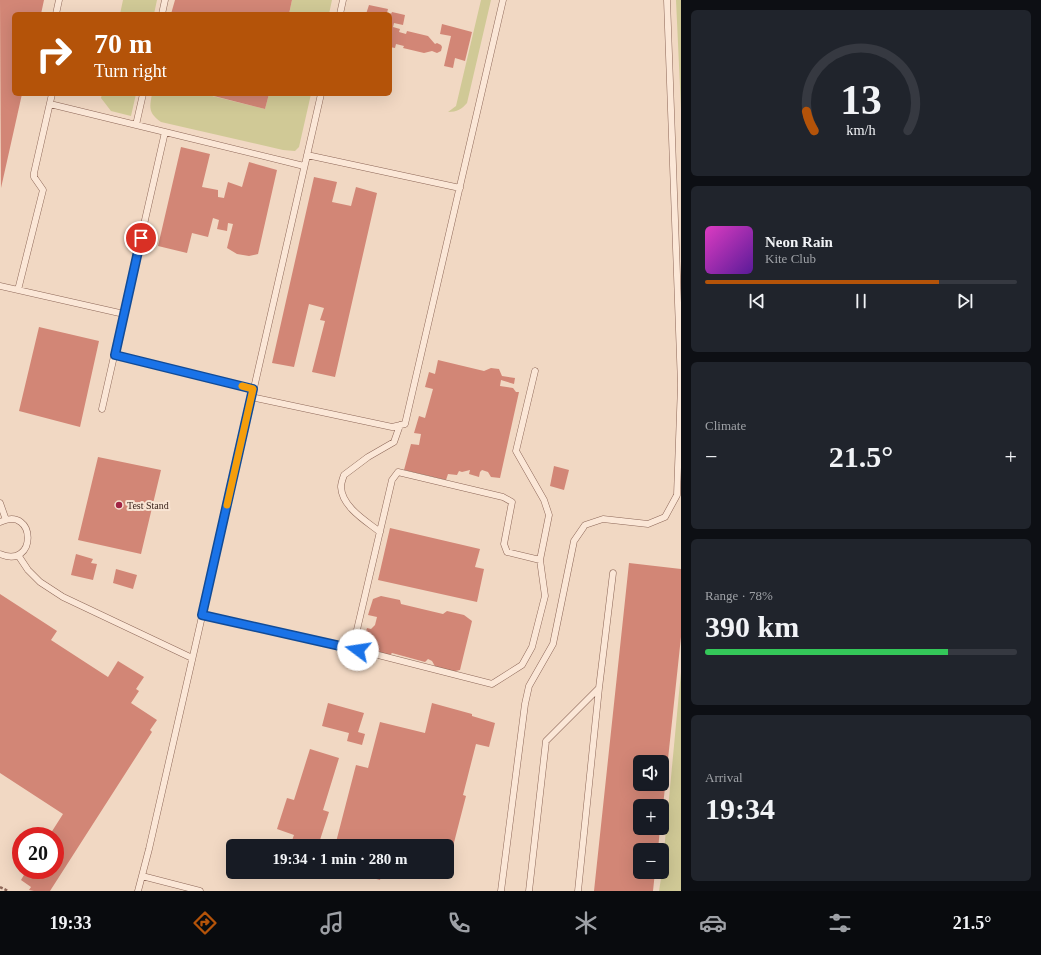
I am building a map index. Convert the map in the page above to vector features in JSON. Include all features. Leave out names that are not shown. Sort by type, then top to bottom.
[{"type":"lane","points":[[56,12],[59,0]]},
{"type":"lane","points":[[162,12],[165,0]]},
{"type":"lane","points":[[340,12],[343,0]]},
{"type":"lane","points":[[251,397],[392,427],[405,424],[503,0]]},
{"type":"lane","points":[[501,891],[525,704],[529,686],[553,644],[574,541],[585,525],[603,519],[648,524],[666,517],[677,495],[681,385],[667,0]]},
{"type":"lane","points":[[18,290],[43,190],[34,177],[34,173],[52,96]]},
{"type":"lane","points":[[136,125],[143,96]]},
{"type":"lane","points":[[138,891],[321,96]]},
{"type":"lane","points":[[50,104],[304,166]]},
{"type":"lane","points":[[102,409],[165,132]]},
{"type":"lane","points":[[307,155],[460,188]]},
{"type":"lane","points":[[0,286],[124,314]]},
{"type":"lane","points":[[115,355],[253,389]]},
{"type":"lane","points":[[202,615],[343,646],[492,684],[522,666],[532,647],[545,596],[540,560],[549,515],[544,500],[516,451],[535,371]]},
{"type":"lane","points":[[380,532],[353,510],[345,499],[341,487],[344,474],[368,457],[394,442],[400,425]]},
{"type":"lane","points":[[343,646],[356,634],[392,480],[398,472],[503,497],[512,502],[504,544],[507,552],[540,560]]},
{"type":"lane","points":[[0,504],[3,521],[18,521],[27,529],[29,541],[26,547],[18,555],[11,557],[0,554]]},
{"type":"lane","points":[[18,555],[28,570],[40,582],[63,597],[192,658]]},
{"type":"lane","points":[[578,891],[599,688],[613,573]]},
{"type":"lane","points":[[529,891],[546,742],[599,688]]},
{"type":"lane","points":[[142,876],[200,891]]},
{"type":"path","points":[[0,887],[8,891]]},
{"type":"shaded area","points":[[123,0],[157,0],[154,12],[120,12]]},
{"type":"shaded area","points":[[292,0],[332,0],[329,12],[289,12]]},
{"type":"shaded area","points":[[481,0],[491,0],[467,103],[459,110],[448,112],[456,106]]},
{"type":"shaded area","points":[[676,0],[681,0],[681,109]]},
{"type":"shaded area","points":[[102,96],[136,96],[131,116],[111,111],[101,98]]},
{"type":"shaded area","points":[[152,96],[212,96],[265,109],[268,96],[311,96],[299,147],[295,151],[283,150],[161,122],[152,113],[150,103]]},
{"type":"shaded area","points":[[681,672],[681,891],[659,891],[661,879],[669,879],[669,843],[665,843],[666,835],[669,835],[669,799]]},
{"type":"building","points":[[0,0],[44,0],[41,12],[12,12],[12,96],[22,96],[1,188]]},
{"type":"building","points":[[175,0],[292,0],[289,12],[172,12]]},
{"type":"building","points":[[369,5],[388,9],[387,12],[367,12]]},
{"type":"building","points":[[392,12],[405,15],[403,25],[394,23],[393,27],[400,29],[399,32],[406,34],[407,31],[428,36],[435,44],[437,43],[442,47],[441,51],[437,53],[432,51],[424,53],[403,48],[404,46],[396,44],[395,48],[392,47]]},
{"type":"building","points":[[442,24],[472,32],[465,61],[455,58],[453,68],[444,66],[451,36],[440,34]]},
{"type":"building","points":[[214,96],[268,96],[265,109]]},
{"type":"building","points":[[181,147],[210,154],[202,187],[218,190],[218,197],[224,198],[228,182],[242,187],[249,162],[277,170],[258,254],[249,256],[237,254],[227,248],[233,224],[228,223],[227,231],[217,229],[219,220],[213,218],[208,237],[192,233],[187,253],[158,246]]},
{"type":"building","points":[[314,177],[337,182],[332,202],[351,206],[356,187],[377,193],[335,377],[312,372],[325,321],[320,320],[324,308],[309,304],[294,367],[272,363]]},
{"type":"building","points":[[39,327],[99,341],[80,427],[19,411]]},
{"type":"building","points":[[438,360],[484,371],[491,368],[499,369],[502,376],[515,378],[514,384],[501,380],[500,386],[513,388],[516,392],[519,392],[500,478],[491,477],[488,472],[482,470],[479,477],[469,474],[470,470],[462,472],[459,471],[457,475],[448,474],[446,480],[404,470],[411,444],[419,445],[421,434],[414,433],[419,416],[425,418],[433,389],[425,387],[429,372],[435,374]]},
{"type":"building","name":"Test Stand","points":[[98,457],[161,470],[141,554],[78,540]]},
{"type":"building","points":[[554,466],[569,470],[564,490],[550,486]]},
{"type":"building","points":[[390,528],[480,549],[475,567],[484,569],[477,602],[378,580]]},
{"type":"building","points":[[76,554],[93,559],[91,563],[97,564],[93,580],[71,575]]},
{"type":"building","points":[[629,563],[681,569],[681,637],[668,755],[633,755],[633,791],[665,791],[664,799],[633,799],[633,835],[659,835],[659,843],[633,843],[633,879],[654,879],[653,891],[594,891]]},
{"type":"building","points":[[116,569],[137,575],[133,589],[113,583]]},
{"type":"building","points":[[0,594],[57,631],[51,640],[108,677],[118,661],[144,677],[136,689],[139,691],[131,703],[157,720],[150,730],[152,732],[64,869],[64,827],[55,827],[63,814],[0,773]]},
{"type":"building","points":[[381,596],[400,600],[401,604],[443,614],[447,611],[464,615],[472,621],[460,670],[451,672],[436,668],[432,661],[428,659],[425,662],[392,653],[389,656],[361,647],[367,628],[371,629],[375,625],[377,617],[368,615],[373,599]]},
{"type":"building","points":[[328,703],[364,713],[358,732],[365,734],[362,745],[347,741],[349,733],[322,726]]},
{"type":"building","points":[[432,703],[472,714],[472,716],[495,723],[489,747],[476,744],[463,795],[466,796],[454,842],[454,839],[337,839],[356,765],[368,768],[380,722],[425,733]]},
{"type":"building","points":[[310,749],[339,758],[323,810],[329,812],[320,839],[293,839],[294,835],[277,829],[287,798],[294,800]]},
{"type":"building","points":[[58,879],[50,891],[29,890],[31,887],[21,880]]},
{"type":"slow traffic","points":[[227,505],[253,389],[242,386]]},
{"type":"place","name":"Test Stand","points":[[119,505]]},
{"type":"route","points":[[141,238],[115,355],[253,389],[202,615],[358,650]]}]
